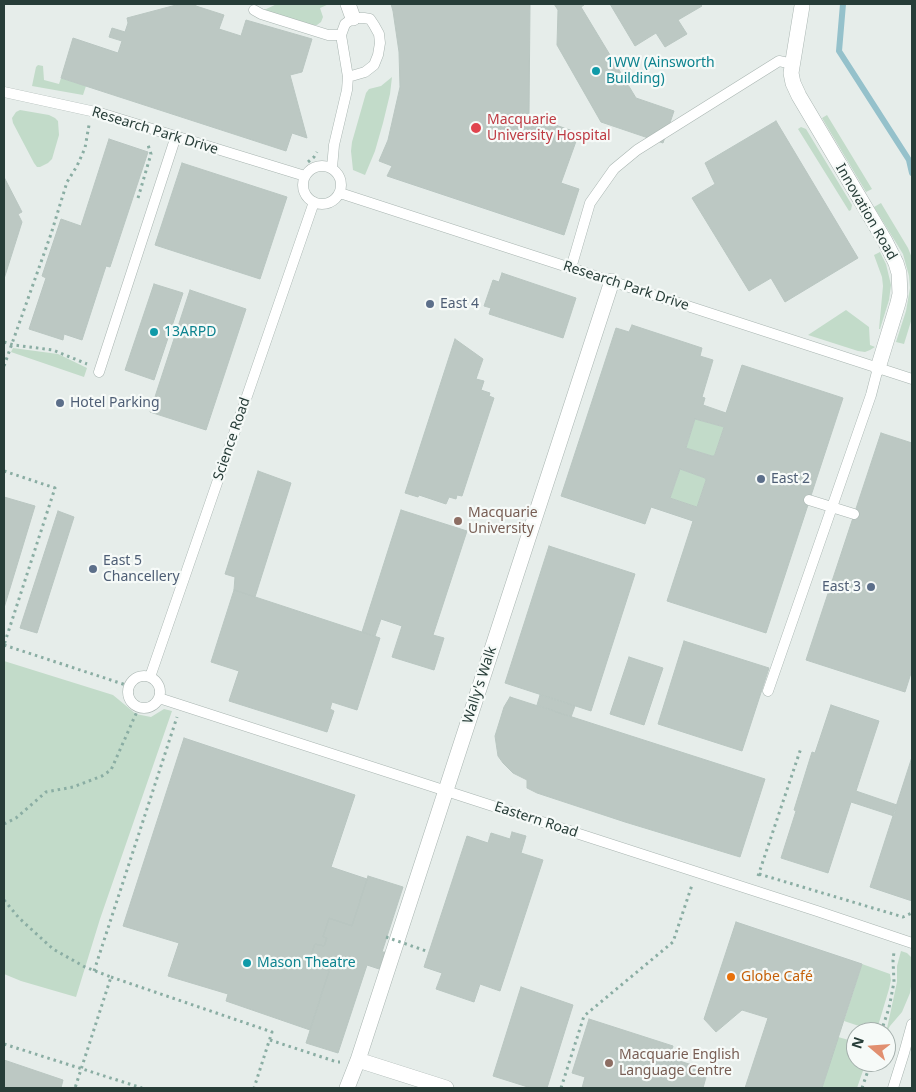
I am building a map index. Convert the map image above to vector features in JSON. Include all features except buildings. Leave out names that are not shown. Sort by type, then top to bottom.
[{"type":"street","name":"Innovation Road","points":[[802,5],[794,64],[791,73],[793,83],[885,241],[899,273],[900,294],[897,309],[878,368]]},
{"type":"street","name":"Wally's Walk","points":[[348,1088],[612,281]]},
{"type":"street","points":[[358,1060],[446,1088]]},
{"type":"lane","points":[[254,10],[261,14],[328,35],[341,35]]},
{"type":"lane","points":[[332,168],[334,145],[347,90],[348,77],[341,35],[350,11],[370,20],[374,24],[379,34],[380,43],[374,65],[365,72],[348,77]]},
{"type":"lane","points":[[571,268],[590,203],[614,169],[637,150],[779,62],[794,64]]},
{"type":"lane","name":"Research Park Drive","points":[[4,92],[104,114],[305,176]]},
{"type":"lane","points":[[100,370],[176,136]]},
{"type":"lane","points":[[320,166],[332,168],[341,179],[340,193],[326,204],[314,202],[309,199],[303,188],[305,176],[309,171],[320,166]]},
{"type":"lane","name":"Research Park Drive","points":[[340,193],[912,379]]},
{"type":"lane","name":"Science Road","points":[[150,676],[314,202]]},
{"type":"lane","points":[[768,691],[871,395],[878,368]]},
{"type":"lane","points":[[810,500],[854,514]]},
{"type":"lane","points":[[140,676],[150,676],[158,683],[160,698],[149,708],[139,707],[131,701],[128,691],[129,686],[131,682],[140,676]]},
{"type":"lane","name":"Eastern Road","points":[[160,698],[912,943]]},
{"type":"lane","points":[[893,1088],[912,1024]]},
{"type":"path","points":[[4,366],[51,234],[67,182],[85,148],[89,125],[93,124],[102,127],[104,114]]},
{"type":"path","points":[[138,198],[151,154],[147,142],[143,138]]},
{"type":"path","points":[[300,164],[314,157],[319,149]]},
{"type":"path","points":[[4,342],[11,345],[53,350],[100,370]]},
{"type":"path","points":[[4,471],[55,488],[4,645],[129,686]]},
{"type":"path","points":[[94,971],[181,705]]},
{"type":"path","points":[[4,824],[16,818],[46,792],[73,787],[102,776],[111,770],[139,707]]},
{"type":"path","points":[[754,890],[801,748]]},
{"type":"path","points":[[561,1088],[584,1016],[673,942],[697,872]]},
{"type":"path","points":[[759,874],[903,917],[912,913]]},
{"type":"path","points":[[4,900],[19,918],[53,949],[94,971],[272,1032],[254,1088]]},
{"type":"path","points":[[884,1022],[894,982],[893,960],[903,917]]},
{"type":"path","points":[[386,937],[429,952]]},
{"type":"path","points":[[75,1088],[111,976]]},
{"type":"path","points":[[270,1040],[337,1062]]},
{"type":"path","points":[[4,1044],[142,1088]]},
{"type":"path","points":[[862,1088],[868,1072]]},
{"type":"green space","points":[[277,4],[329,4],[320,8],[323,17],[321,22],[317,25],[312,25],[264,10]]},
{"type":"green space","points":[[38,65],[43,66],[44,80],[59,84],[61,78],[86,86],[83,95],[32,86]]},
{"type":"green space","points":[[392,77],[383,123],[375,151],[365,175],[353,170],[352,142],[366,93],[369,89],[381,86]]},
{"type":"green space","points":[[20,110],[49,115],[58,121],[59,135],[52,159],[40,167],[37,167],[34,163],[13,123],[12,118]]},
{"type":"green space","points":[[827,115],[872,189],[866,192],[822,118]]},
{"type":"green space","points":[[801,127],[806,129],[852,205],[851,210],[849,211],[798,129]]},
{"type":"green space","points":[[881,203],[912,258],[912,318],[904,344],[896,342],[906,311],[910,288],[909,276],[903,254],[874,207]]},
{"type":"green space","points":[[880,252],[886,264],[891,285],[889,300],[879,329],[883,286],[882,277],[874,255]]},
{"type":"green space","points":[[846,310],[869,327],[870,345],[875,347],[865,352],[858,351],[808,335]]},
{"type":"green space","points":[[13,348],[58,354],[87,368],[84,377],[11,352]]},
{"type":"green space","points":[[695,419],[724,427],[714,456],[686,448]]},
{"type":"green space","points":[[680,469],[706,480],[697,507],[670,498]]},
{"type":"green space","points":[[4,661],[113,695],[136,714],[151,717],[164,709],[172,711],[100,919],[76,997],[4,974]]},
{"type":"green space","points":[[901,951],[911,957],[912,980],[910,993],[902,1012],[893,1022],[888,1022],[897,982],[897,966]]},
{"type":"green space","points":[[862,964],[890,974],[889,989],[879,1022],[844,1021]]},
{"type":"green space","points":[[838,1037],[846,1039],[846,1072],[863,1072],[857,1088],[822,1088]]},
{"type":"waterway","points":[[843,4],[839,51],[909,160],[912,173]]},
{"type":"place","name":"1WW (Ainsworth Building)","points":[[596,71]]},
{"type":"place","name":"Macquarie University Hospital","points":[[476,128]]},
{"type":"place","name":"East 4","points":[[430,304]]},
{"type":"place","name":"13ARPD","points":[[154,332]]},
{"type":"place","name":"Hotel Parking","points":[[60,403]]},
{"type":"place","name":"East 2","points":[[761,479]]},
{"type":"place","name":"Macquarie University","points":[[458,521]]},
{"type":"place","name":"East 5 Chancellery","points":[[93,569]]},
{"type":"place","name":"East 3","points":[[871,587]]},
{"type":"place","name":"Mason Theatre","points":[[247,963]]},
{"type":"place","name":"Globe Café","points":[[731,977]]},
{"type":"place","name":"Macquarie English Language Centre","points":[[609,1063]]}]
